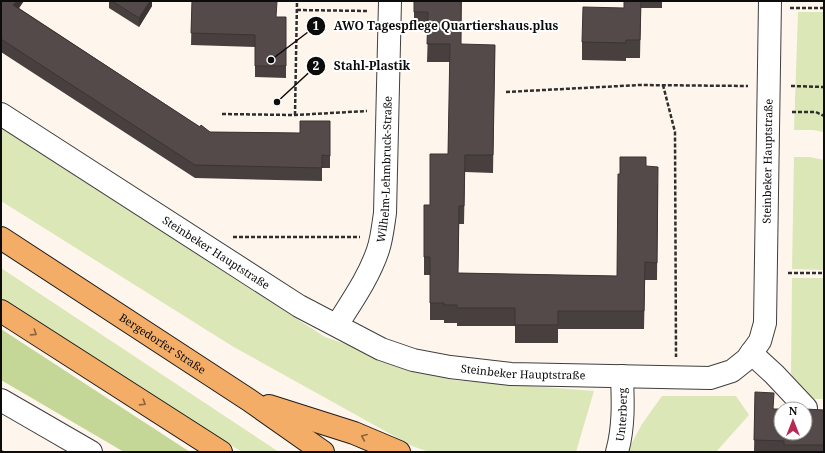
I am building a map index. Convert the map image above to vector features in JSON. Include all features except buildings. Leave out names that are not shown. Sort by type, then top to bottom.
[{"type":"main road","name":"Bergedorfer Straße","points":[[1,238],[249,400],[323,452]]},
{"type":"main road","points":[[1,311],[221,452]]},
{"type":"main road","points":[[249,400],[354,433],[399,452]]},
{"type":"street","name":"Wilhelm-Lehmbruck-Straße","points":[[336,325],[371,268],[383,230],[385,214],[390,1]]},
{"type":"street","name":"Steinbeker Hauptstraße","points":[[1,114],[299,306],[381,349],[413,360],[450,367],[511,374],[710,378],[732,371],[747,359],[760,341],[765,323],[770,4]]},
{"type":"street","points":[[751,353],[774,374],[799,401]]},
{"type":"street","name":"Unterberg","points":[[617,452],[620,442],[623,418],[622,376]]},
{"type":"street","points":[[1,400],[91,452]]},
{"type":"path","points":[[296,114],[297,1]]},
{"type":"path","points":[[770,4],[824,8]]},
{"type":"path","points":[[297,10],[367,11]]},
{"type":"path","points":[[663,85],[676,132],[676,377]]},
{"type":"path","points":[[506,92],[663,85],[824,87]]},
{"type":"path","points":[[222,114],[296,114],[366,111],[387,103]]},
{"type":"path","points":[[792,112],[816,112],[824,116]]},
{"type":"path","points":[[233,237],[362,237]]},
{"type":"path","points":[[788,273],[824,273]]},
{"type":"green space","points":[[798,12],[824,12],[824,132],[813,130],[794,130]]},
{"type":"green space","points":[[1,128],[325,337],[452,380],[594,391],[576,452],[429,452],[412,446],[232,346],[1,201]]},
{"type":"green space","points":[[794,157],[810,157],[824,160],[824,270],[792,269]]},
{"type":"green space","points":[[1,268],[279,452],[242,452],[51,332],[1,298]]},
{"type":"green space","points":[[792,278],[824,278],[824,399],[811,399],[796,385],[791,373]]},
{"type":"green space","points":[[1,329],[190,452],[124,452],[1,380]]},
{"type":"green space","points":[[662,396],[736,396],[749,415],[716,452],[627,452],[642,424]]},
{"type":"place","name":"AWO Tagespflege Quartiershaus.plus","points":[[271,60]]},
{"type":"place","name":"Stahl-Plastik","points":[[277,102]]}]
